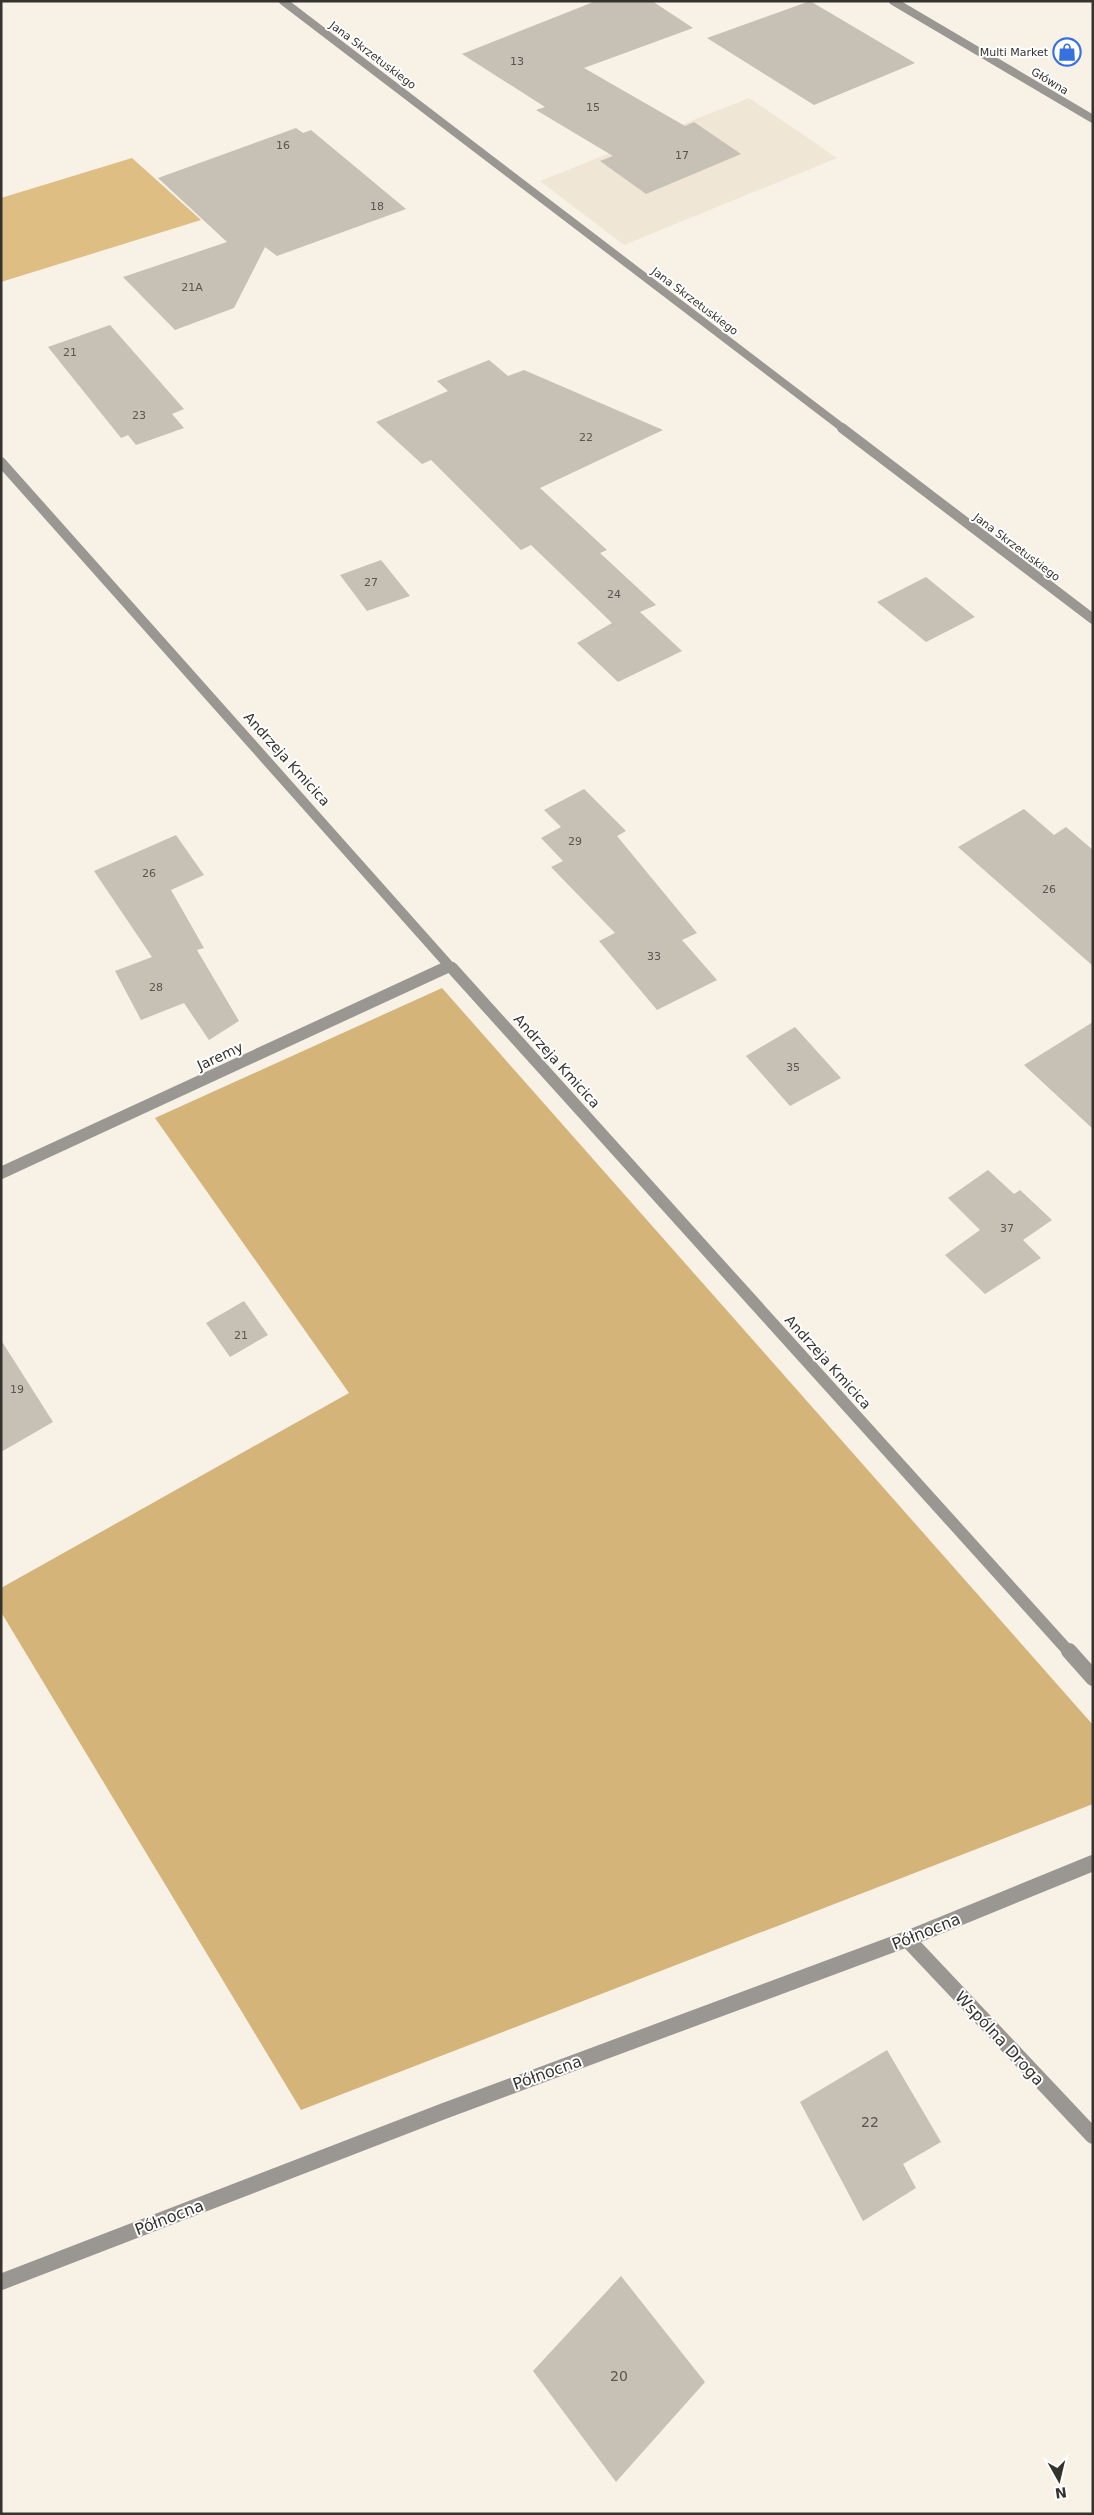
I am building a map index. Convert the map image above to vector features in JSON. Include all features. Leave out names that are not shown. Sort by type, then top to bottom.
[{"type":"street","name":"Jana Skrzetuskiego","points":[[284,1],[1093,619]]},
{"type":"street","name":"Główna","points":[[894,1],[1093,119]]},
{"type":"street","name":"Andrzeja Kmicica","points":[[1,462],[450,966],[1093,1678]]},
{"type":"street","name":"Jaremy","points":[[1,1172],[450,966]]},
{"type":"street","name":"Północna","points":[[1,2282],[444,2110],[908,1939],[1093,1863]]},
{"type":"street","name":"Wspólna Droga","points":[[908,1939],[1093,2136]]},
{"type":"shaded area","points":[[749,98],[837,158],[624,245],[540,181]]},
{"type":"shaded area","points":[[132,158],[201,220],[1,282],[1,198]]},
{"type":"shaded area","points":[[442,988],[1093,1725],[1093,1804],[301,2110],[1,1612],[1,1588],[349,1393],[155,1118]]},
{"type":"building","points":[[596,1],[652,1],[693,28],[584,68],[685,126],[694,122],[741,154],[646,194],[600,161],[613,156],[536,110],[545,107],[462,54]]},
{"type":"building","points":[[810,1],[915,63],[814,105],[707,38]]},
{"type":"building","points":[[296,128],[303,133],[311,130],[406,209],[277,256],[265,247],[234,308],[175,330],[123,277],[227,242],[158,178]]},
{"type":"building","points":[[110,325],[184,409],[172,414],[184,428],[136,445],[128,435],[121,438],[48,347]]},
{"type":"building","points":[[489,360],[508,376],[524,370],[663,430],[540,488],[607,550],[600,553],[656,605],[640,612],[682,651],[618,682],[577,643],[612,623],[531,545],[521,550],[431,460],[422,464],[376,422],[448,391],[437,381]]},
{"type":"building","points":[[381,560],[410,596],[367,611],[340,575]]},
{"type":"building","points":[[926,577],[975,617],[926,642],[877,602]]},
{"type":"building","points":[[584,789],[626,831],[617,836],[697,933],[682,940],[717,980],[657,1010],[599,941],[615,933],[551,867],[563,861],[541,838],[561,827],[544,810]]},
{"type":"building","points":[[1024,809],[1054,835],[1066,827],[1093,850],[1093,966],[958,847]]},
{"type":"building","points":[[176,835],[204,875],[171,890],[204,948],[197,950],[239,1021],[209,1040],[184,1003],[141,1020],[115,971],[152,957],[94,871]]},
{"type":"building","points":[[1093,1022],[1093,1129],[1024,1065]]},
{"type":"building","points":[[795,1027],[841,1078],[790,1106],[746,1056]]},
{"type":"building","points":[[988,1170],[1014,1194],[1020,1190],[1052,1220],[1023,1240],[1041,1258],[985,1294],[945,1255],[980,1230],[948,1198]]},
{"type":"building","points":[[244,1301],[268,1335],[230,1357],[206,1323]]},
{"type":"building","points":[[1,1340],[53,1422],[1,1452]]},
{"type":"building","points":[[887,2050],[941,2142],[903,2164],[916,2188],[863,2221],[800,2102]]},
{"type":"building","points":[[621,2276],[705,2382],[616,2482],[533,2371]]},
{"type":"place","name":"Multi Market","points":[[1067,52]]}]
